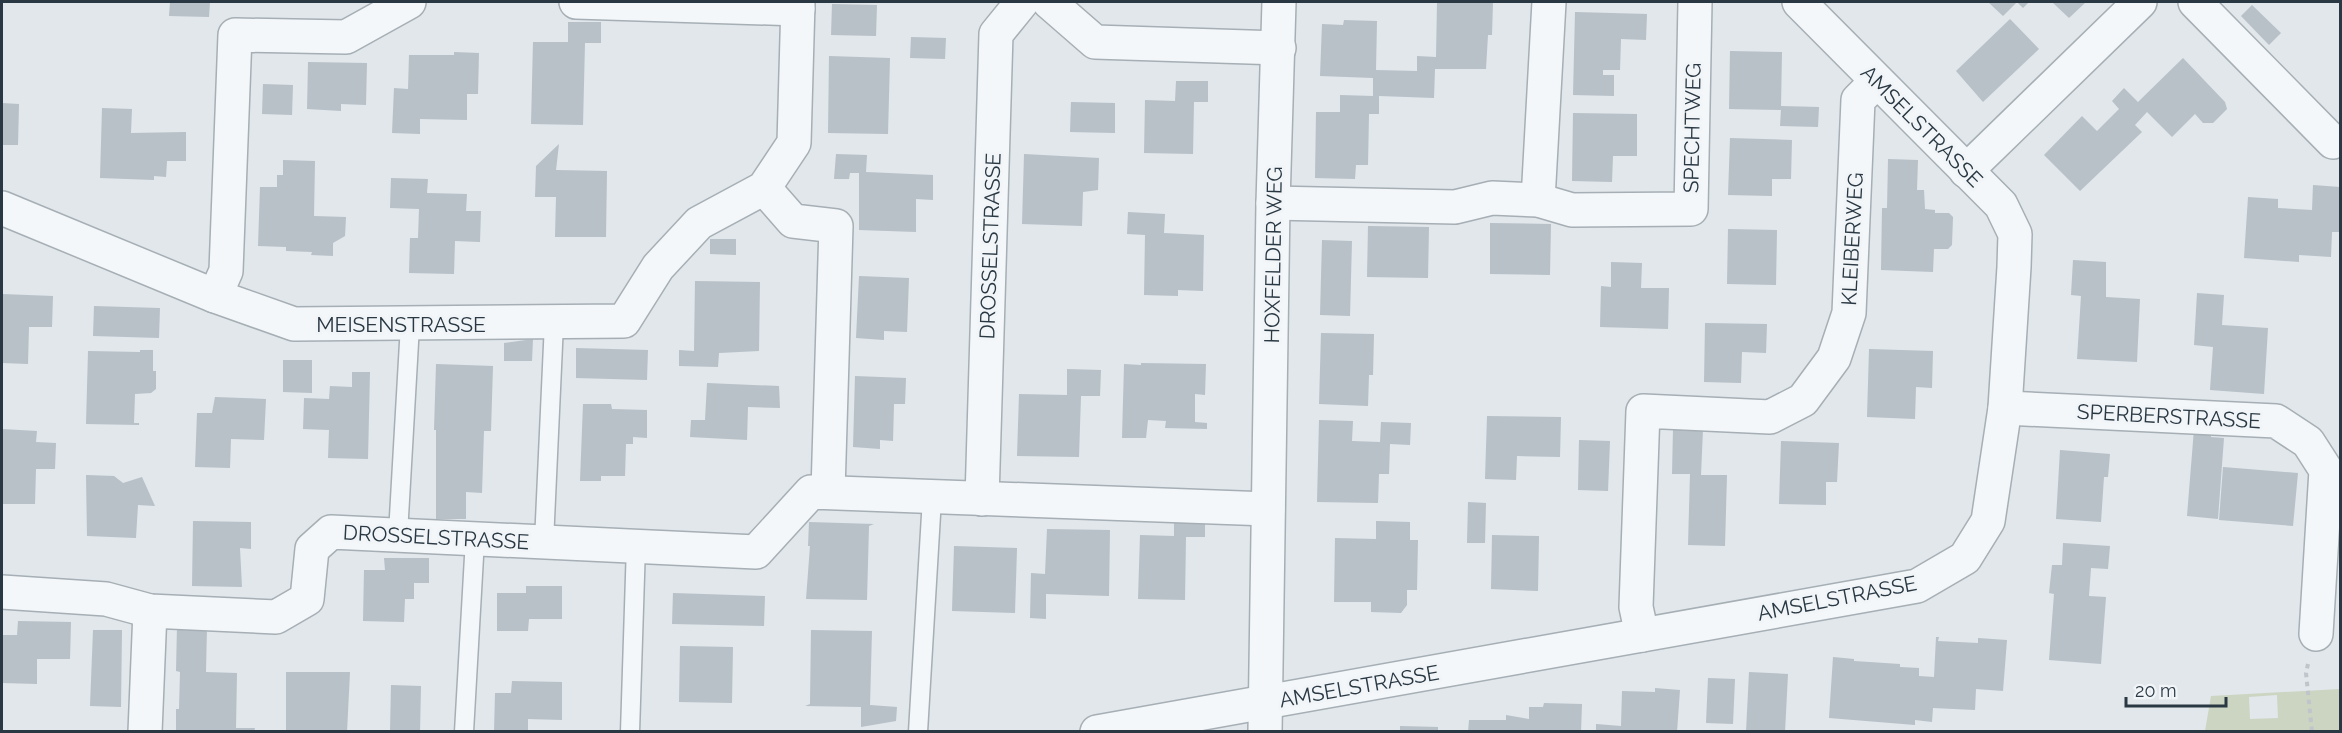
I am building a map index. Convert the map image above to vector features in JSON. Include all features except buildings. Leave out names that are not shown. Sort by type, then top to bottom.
[{"type":"street","points":[[214,296],[226,271],[235,35],[346,37],[409,2]]},
{"type":"street","points":[[576,2],[798,5]]},
{"type":"street","name":"DROSSELSTRASSE","points":[[982,499],[996,34],[1022,2]]},
{"type":"street","points":[[1049,2],[1095,42],[1279,48]]},
{"type":"street","name":"HOXFELDER WEG","points":[[1266,717],[1273,203],[1279,2]]},
{"type":"street","points":[[1538,200],[1549,2]]},
{"type":"street","name":"SPECHTWEG","points":[[1273,203],[1455,207],[1492,198],[1538,200],[1572,210],[1691,209],[1695,2]]},
{"type":"street","name":"AMSELSTRASSE","points":[[1097,732],[1266,717],[1642,635],[1917,586],[1965,558],[1988,520],[2005,408],[2015,234],[2001,205],[1799,2]]},
{"type":"street","points":[[1966,171],[2140,2]]},
{"type":"street","points":[[2195,2],[2333,142]]},
{"type":"street","name":"MEISENSTRASSE","points":[[2,208],[214,296],[294,324],[410,325],[624,321],[658,267],[699,223],[764,188],[794,143],[798,5]]},
{"type":"street","name":"KLEIBERWEG","points":[[1642,635],[1636,607],[1643,411],[1770,417],[1803,400],[1834,358],[1849,313],[1858,100],[1877,81]]},
{"type":"street","points":[[764,188],[793,221],[836,226],[828,491]]},
{"type":"street","name":"SPERBERSTRASSE","points":[[2005,408],[2276,421],[2308,442],[2326,470],[2316,634]]},
{"type":"street","name":"DROSSELSTRASSE","points":[[2,592],[106,599],[150,611],[276,617],[307,599],[312,549],[331,532],[756,552],[811,492],[1268,509]]},
{"type":"street","points":[[145,732],[150,611]]},
{"type":"lane","points":[[544,542],[554,323]]},
{"type":"lane","points":[[398,534],[410,325]]},
{"type":"lane","points":[[918,732],[932,498]]},
{"type":"lane","points":[[465,732],[475,539]]},
{"type":"lane","points":[[630,732],[636,545]]},
{"type":"path","points":[[2312,732],[2306,673],[2316,634]]},
{"type":"green space","points":[[2340,689],[2340,731],[2205,731],[2211,696]],"holes":[[[2277,695],[2278,718],[2250,719],[2249,697]]]}]
